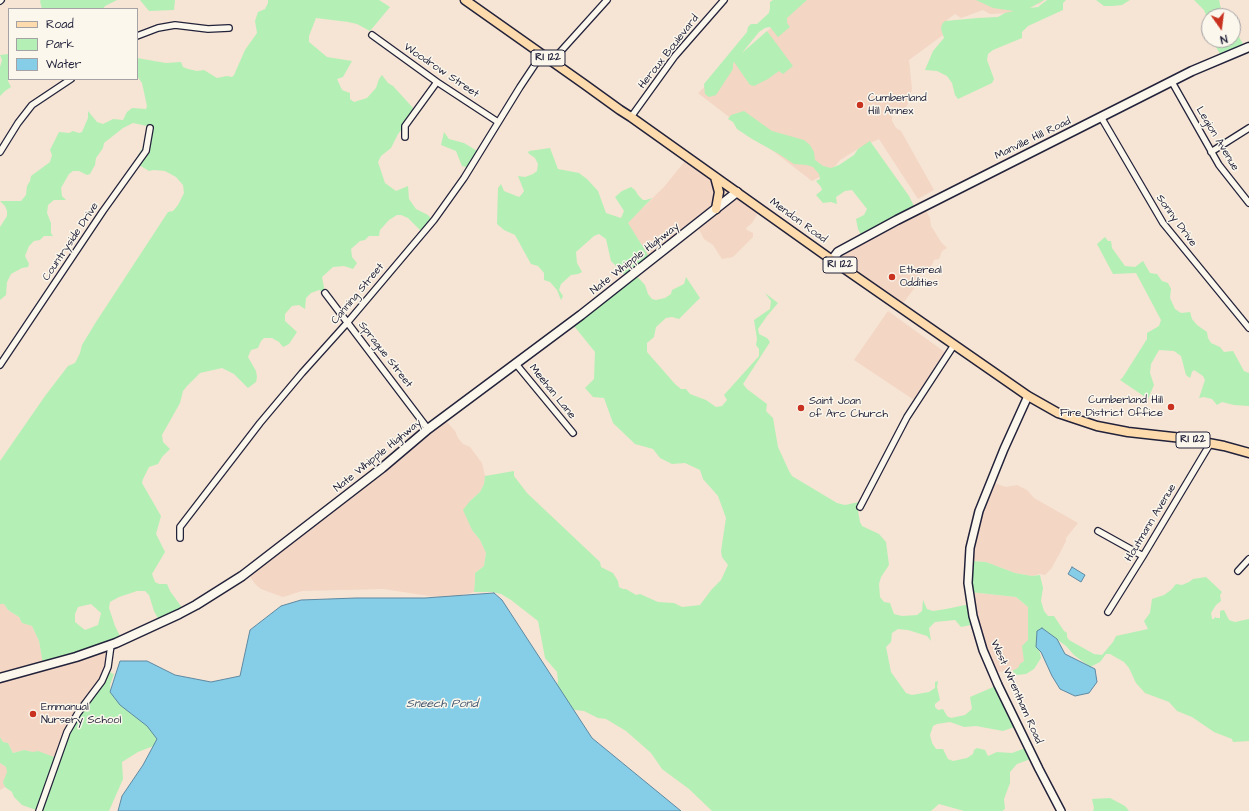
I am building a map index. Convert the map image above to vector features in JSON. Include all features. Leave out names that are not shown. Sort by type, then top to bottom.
[{"type":"main road","name":"Mendon Road","points":[[465,0],[832,260],[875,288],[1028,396],[1058,413],[1097,426],[1224,446],[1249,453]]},
{"type":"main road","name":"Manville Hill Road","points":[[832,260],[838,252],[885,226],[1172,82],[1249,47]]},
{"type":"main road","points":[[715,177],[719,192],[716,209]]},
{"type":"main road","name":"Nate Whipple Highway","points":[[0,678],[110,646],[179,614],[219,592],[382,468],[428,430],[516,364],[737,192]]},
{"type":"street","points":[[552,61],[607,0]]},
{"type":"street","name":"Heroux Boulevard","points":[[632,117],[675,56],[724,0]]},
{"type":"street","points":[[138,36],[158,28],[175,25],[208,29],[229,28]]},
{"type":"street","name":"Woodrow Street","points":[[372,36],[437,82],[498,122]]},
{"type":"street","name":"Canning Street","points":[[180,538],[180,527],[260,423],[302,373],[347,324],[434,220],[464,178],[542,54]]},
{"type":"street","points":[[0,152],[18,123],[32,105],[70,80]]},
{"type":"street","points":[[405,137],[405,126],[437,82]]},
{"type":"street","name":"Legion Avenue","points":[[1172,82],[1211,152],[1231,181],[1249,203]]},
{"type":"street","name":"Sonny Drive","points":[[1101,117],[1163,223],[1249,328]]},
{"type":"street","name":"Countryside Drive","points":[[0,365],[103,211],[146,151],[150,128]]},
{"type":"street","points":[[1211,152],[1249,128]]},
{"type":"street","name":"Sprague Street","points":[[325,293],[428,430]]},
{"type":"street","points":[[860,507],[907,417],[954,345]]},
{"type":"street","name":"Meehan Lane","points":[[516,364],[572,433]]},
{"type":"street","name":"West Wrentham Road","points":[[1028,396],[1004,449],[979,511],[970,548],[968,583],[973,616],[983,650],[998,685],[1061,811]]},
{"type":"street","name":"Houtmann Avenue","points":[[1108,612],[1144,556],[1210,444]]},
{"type":"street","points":[[1098,531],[1144,556]]},
{"type":"street","points":[[1238,571],[1249,559]]},
{"type":"street","points":[[39,811],[67,732],[78,713],[102,681],[108,667],[110,646]]},
{"type":"shaded area","points":[[802,0],[1044,0],[1041,3],[1011,13],[990,14],[983,10],[961,18],[955,14],[947,20],[943,35],[909,60],[912,89],[907,106],[892,116],[892,121],[896,128],[901,131],[934,190],[918,199],[879,139],[861,147],[840,160],[827,173],[812,181],[698,93]]},
{"type":"shaded area","points":[[689,156],[761,208],[752,223],[746,228],[753,233],[753,237],[733,257],[722,259],[713,245],[704,239],[696,224],[650,258],[627,223],[664,187]]},
{"type":"shaded area","points":[[923,205],[930,218],[931,226],[941,242],[947,248],[942,251],[939,259],[934,260],[932,265],[919,276],[916,286],[901,306],[832,257]]},
{"type":"shaded area","points":[[888,311],[946,353],[914,400],[854,360]]},
{"type":"shaded area","points":[[446,421],[455,431],[463,444],[470,447],[482,463],[485,476],[484,484],[480,492],[470,501],[472,530],[480,540],[486,553],[484,566],[475,573],[474,592],[448,599],[384,589],[302,591],[283,597],[261,589],[255,584],[246,570],[373,473]]},
{"type":"shaded area","points":[[991,482],[1006,487],[1017,485],[1027,490],[1034,498],[1078,523],[1066,538],[1066,541],[1051,569],[1045,575],[1040,574],[1032,576],[1015,573],[986,562],[972,561],[975,530]]},
{"type":"shaded area","points":[[970,592],[1016,597],[1028,607],[1028,640],[1024,661],[1018,669],[1012,671],[993,672],[984,651]]},
{"type":"shaded area","points":[[0,604],[4,604],[8,610],[19,617],[22,623],[32,626],[39,641],[43,664],[109,644],[109,668],[57,758],[24,750],[13,753],[8,743],[3,742],[0,737]]},
{"type":"shaded area","points":[[0,763],[6,767],[8,772],[3,782],[5,787],[0,790]]},
{"type":"green space","points":[[117,0],[104,8],[42,8],[40,1]]},
{"type":"green space","points":[[140,0],[175,0],[174,10],[149,11]]},
{"type":"green space","points":[[268,0],[379,0],[390,7],[370,31],[357,24],[316,18],[309,36],[309,42],[327,57],[352,61],[343,77],[337,79],[342,90],[350,93],[350,99],[354,102],[367,98],[376,88],[382,75],[414,109],[413,116],[398,134],[391,148],[381,156],[378,162],[385,183],[396,191],[408,186],[409,199],[416,209],[428,215],[433,221],[422,232],[408,218],[397,215],[389,220],[380,230],[379,236],[369,236],[365,240],[360,241],[351,249],[352,257],[357,263],[353,269],[344,266],[333,267],[322,277],[325,293],[319,290],[311,293],[306,298],[305,309],[299,305],[292,306],[285,314],[285,321],[297,332],[289,344],[283,347],[279,342],[272,338],[264,338],[258,348],[251,350],[248,357],[256,371],[257,377],[256,382],[248,388],[234,374],[222,368],[200,373],[187,386],[183,391],[180,403],[162,435],[163,442],[170,449],[162,457],[158,464],[149,467],[142,483],[161,516],[156,534],[165,552],[152,574],[155,582],[159,584],[167,584],[170,591],[183,609],[159,620],[154,611],[149,595],[145,591],[137,591],[119,597],[110,602],[109,608],[121,638],[43,664],[39,641],[32,626],[22,623],[19,617],[8,610],[4,604],[0,604],[0,461],[45,396],[68,366],[75,363],[82,345],[96,322],[168,212],[173,211],[184,193],[183,185],[176,177],[165,171],[149,171],[134,162],[143,147],[147,126],[133,123],[123,128],[104,143],[90,174],[87,175],[79,171],[73,171],[69,174],[61,188],[62,196],[66,200],[54,200],[48,205],[47,213],[51,223],[51,233],[53,236],[44,236],[40,240],[34,241],[29,246],[25,256],[29,264],[28,267],[22,268],[11,274],[7,282],[6,295],[0,300],[0,227],[7,216],[7,211],[5,206],[0,201],[21,201],[26,195],[27,186],[31,176],[50,162],[52,155],[50,150],[59,132],[82,132],[88,118],[88,111],[97,122],[103,124],[113,119],[123,120],[127,112],[132,108],[146,109],[147,106],[142,83],[138,77],[138,58],[166,63],[181,62],[183,67],[197,71],[204,70],[217,78],[227,76],[232,77],[245,50],[257,33],[255,21],[258,12],[265,9]],"holes":[[[91,604],[101,613],[98,625],[85,630],[75,622],[75,614],[78,607]]]},
{"type":"green space","points":[[773,0],[807,0],[787,18],[787,23],[790,27],[778,37],[770,27],[765,28],[759,32],[742,53],[767,31],[793,66],[783,74],[779,71],[768,79],[754,86],[750,85],[734,62],[733,69],[716,95],[709,97],[705,94],[704,84],[747,32],[748,27],[751,24],[757,24],[769,13],[770,2]]},
{"type":"green space","points":[[976,0],[1044,0],[1030,8],[1038,7],[1047,0],[1066,0],[1063,3],[1063,10],[1028,26],[1022,32],[1022,38],[993,50],[988,54],[987,60],[994,79],[992,83],[958,99],[955,95],[952,83],[947,76],[937,71],[925,70],[933,51],[944,38],[941,29],[942,24],[945,21],[998,17],[1005,13],[1014,11],[993,8]]},
{"type":"green space","points":[[1096,0],[1130,0],[1122,5],[1104,6]]},
{"type":"green space","points":[[1194,0],[1219,0],[1221,8],[1202,8]]},
{"type":"green space","points":[[1241,41],[1244,46],[1241,47]]},
{"type":"green space","points":[[1217,48],[1239,48],[1221,56]]},
{"type":"green space","points":[[8,54],[8,81],[11,87],[0,96],[0,67],[2,60],[0,55]]},
{"type":"green space","points":[[744,111],[772,131],[804,140],[810,145],[814,152],[815,160],[823,166],[831,168],[839,165],[854,155],[858,149],[870,141],[909,196],[915,208],[861,235],[856,219],[864,215],[867,209],[852,190],[845,191],[836,197],[837,204],[831,202],[823,203],[816,195],[822,190],[816,181],[820,179],[819,174],[813,167],[794,164],[737,129],[733,122],[728,119],[731,115]]},
{"type":"green space","points":[[444,132],[449,139],[464,143],[479,152],[469,168],[462,166],[456,151],[441,145]]},
{"type":"green space","points":[[550,148],[558,169],[579,173],[598,191],[606,213],[621,218],[624,211],[615,197],[622,191],[631,187],[643,200],[652,198],[628,223],[650,258],[633,272],[645,285],[648,294],[652,299],[656,300],[665,298],[671,294],[672,290],[684,284],[686,277],[700,298],[679,319],[672,317],[666,318],[656,327],[654,337],[647,343],[647,352],[681,389],[686,389],[690,394],[706,400],[716,407],[722,406],[727,400],[724,395],[759,356],[759,349],[756,345],[757,339],[754,320],[770,309],[771,301],[765,293],[778,303],[758,329],[759,334],[767,338],[770,342],[743,384],[747,389],[767,404],[766,411],[773,418],[778,447],[792,476],[837,503],[845,505],[863,501],[858,511],[862,526],[879,534],[886,542],[889,565],[881,577],[879,584],[880,597],[884,602],[890,603],[894,614],[902,616],[917,615],[922,611],[923,600],[927,609],[933,611],[970,604],[975,624],[961,627],[955,620],[935,622],[929,628],[931,641],[927,636],[908,630],[898,629],[892,633],[891,642],[886,647],[891,672],[906,693],[912,695],[929,692],[935,688],[935,682],[938,681],[937,687],[940,700],[935,704],[935,707],[938,710],[943,709],[947,716],[951,718],[965,715],[972,709],[970,697],[998,685],[1017,726],[1003,731],[976,726],[964,727],[950,722],[933,726],[930,735],[932,743],[936,749],[943,749],[948,759],[953,761],[967,758],[973,754],[974,750],[977,748],[985,750],[988,756],[997,752],[1012,753],[1028,747],[1033,758],[1017,764],[1010,772],[1010,783],[1004,799],[1005,809],[1002,811],[964,811],[939,804],[931,811],[712,811],[689,789],[662,769],[651,753],[626,731],[606,719],[598,718],[584,711],[567,709],[556,690],[558,681],[557,672],[545,658],[538,621],[501,594],[492,592],[474,592],[475,573],[484,566],[486,553],[480,540],[472,530],[463,510],[480,492],[484,484],[485,476],[514,471],[514,476],[527,493],[600,562],[601,567],[613,573],[618,581],[619,587],[636,595],[640,594],[658,602],[674,603],[682,607],[700,605],[721,580],[728,565],[722,557],[721,551],[726,518],[718,496],[703,479],[700,470],[685,463],[672,464],[660,458],[653,449],[635,444],[613,423],[604,398],[593,397],[585,388],[594,379],[595,352],[570,321],[626,276],[611,261],[606,239],[599,234],[594,236],[576,252],[577,263],[582,272],[571,275],[561,284],[559,290],[563,296],[561,300],[557,290],[550,282],[544,280],[544,273],[538,266],[531,264],[515,235],[504,230],[497,224],[498,188],[501,184],[504,191],[519,197],[524,191],[518,176],[525,177],[537,171],[538,164],[535,158],[528,153],[529,151]]},
{"type":"green space","points":[[1105,237],[1108,241],[1111,241],[1112,248],[1125,266],[1135,267],[1143,261],[1150,273],[1157,274],[1162,281],[1168,283],[1171,289],[1170,298],[1175,309],[1181,313],[1190,312],[1192,319],[1197,325],[1207,332],[1211,343],[1220,347],[1224,352],[1233,351],[1244,371],[1249,373],[1249,406],[1234,405],[1222,402],[1217,405],[1212,399],[1204,397],[1199,398],[1205,380],[1203,376],[1194,370],[1190,378],[1186,375],[1181,356],[1174,351],[1159,350],[1151,364],[1150,373],[1154,385],[1148,399],[1120,380],[1147,339],[1147,333],[1159,326],[1161,320],[1136,273],[1113,274],[1097,244]]},
{"type":"green space","points":[[972,561],[986,562],[1015,573],[1032,576],[1040,575],[1043,588],[1041,601],[1044,611],[1048,616],[1054,616],[1067,633],[1069,640],[1094,654],[1102,655],[1116,636],[1148,629],[1144,621],[1150,613],[1152,599],[1164,595],[1176,584],[1182,585],[1193,579],[1206,577],[1222,592],[1220,595],[1221,601],[1216,605],[1211,613],[1212,619],[1215,617],[1220,618],[1220,611],[1224,610],[1229,620],[1235,622],[1249,619],[1249,741],[1233,742],[1232,739],[1214,732],[1192,717],[1177,711],[1169,702],[1145,693],[1136,683],[1129,668],[1124,662],[1110,654],[1106,654],[1100,662],[1090,667],[1051,635],[1037,642],[1041,658],[1034,669],[1026,674],[1017,675],[1012,671],[1018,668],[1024,661],[1022,646],[1028,640],[1028,607],[1016,597],[970,592]]},
{"type":"green space","points":[[109,668],[111,673],[114,674],[110,685],[111,693],[147,718],[159,740],[156,745],[138,752],[122,762],[123,779],[109,811],[39,811],[22,805],[14,797],[12,792],[5,787],[3,782],[7,772],[6,767],[0,763],[0,737],[3,742],[8,743],[13,753],[24,750],[33,752],[38,751],[57,758],[69,729]]},
{"type":"green space","points":[[1110,798],[1125,806],[1129,811],[1093,811],[1094,808],[1092,799]]},
{"type":"water","points":[[1072,567],[1085,575],[1081,582],[1068,574]]},
{"type":"water","name":"Sneech Pond","points":[[494,593],[502,600],[592,738],[681,811],[118,811],[122,796],[143,765],[157,739],[147,726],[120,705],[110,692],[120,661],[147,661],[175,675],[211,682],[240,676],[250,630],[281,606],[301,600],[425,598]]},
{"type":"water","points":[[1042,628],[1057,639],[1065,654],[1095,669],[1097,682],[1089,693],[1075,696],[1060,689],[1041,652],[1036,647],[1037,631]]},
{"type":"place","name":"Cumberland Hill Annex","points":[[860,105]]},
{"type":"place","name":"Ethereal Oddities","points":[[892,277]]},
{"type":"place","name":"Cumberland Hill Fire District Office","points":[[1171,407]]},
{"type":"place","name":"Saint Joan of Arc Church","points":[[801,408]]},
{"type":"place","name":"Emmanual Nursery School","points":[[33,714]]}]
